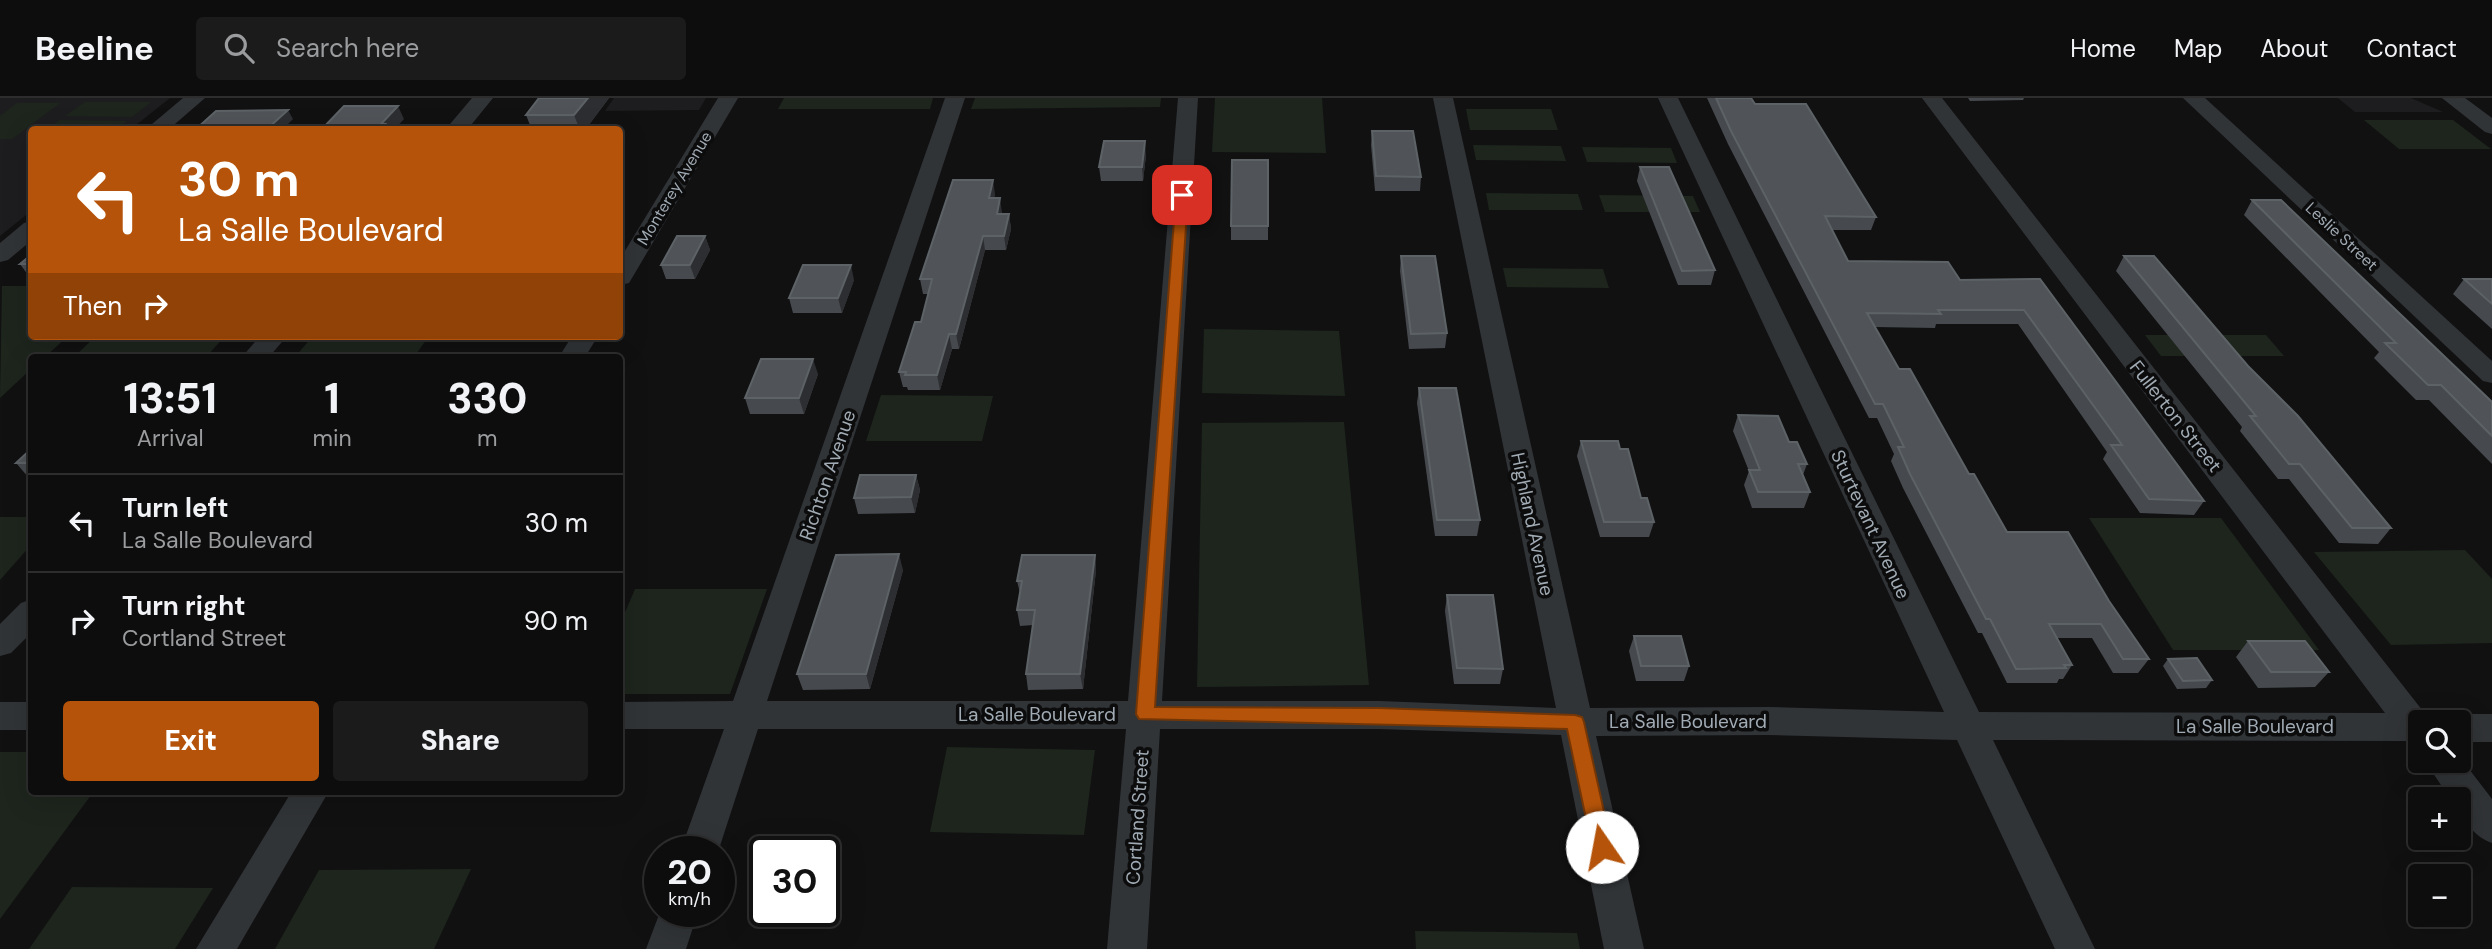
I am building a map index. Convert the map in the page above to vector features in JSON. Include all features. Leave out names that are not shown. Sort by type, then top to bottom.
[{"type":"street","points":[[160,126],[195,98]]},
{"type":"street","points":[[458,126],[482,98]]},
{"type":"street","name":"Monterey Avenue","points":[[623,273],[728,98]]},
{"type":"street","name":"Richton Avenue","points":[[704,836],[955,98]]},
{"type":"street","name":"Cortland Street","points":[[1127,949],[1188,98]]},
{"type":"street","name":"Highland Avenue","points":[[1443,98],[1624,949]]},
{"type":"street","name":"Sturtevant Avenue","points":[[1668,98],[2075,949]]},
{"type":"street","name":"Fullerton Street","points":[[1932,98],[2408,715]]},
{"type":"street","name":"Leslie Street","points":[[2193,98],[2492,375]]},
{"type":"street","points":[[2452,98],[2492,128]]},
{"type":"street","points":[[0,255],[28,231]]},
{"type":"street","points":[[258,354],[270,340]]},
{"type":"street","points":[[0,645],[28,615]]},
{"type":"street","name":"La Salle Boulevard","points":[[623,715],[1379,715],[1575,722],[1768,720],[1968,726],[2408,729]]},
{"type":"street","points":[[0,716],[28,716]]},
{"type":"street","points":[[2471,728],[2492,728]]},
{"type":"street","points":[[2451,773],[2492,827]]},
{"type":"street","points":[[216,949],[309,795]]},
{"type":"street","points":[[667,949],[674,927]]},
{"type":"shaded area","points":[[0,98],[170,98],[135,126],[28,126],[28,213],[0,236]]},
{"type":"shaded area","points":[[614,98],[706,98],[699,110],[605,111]]},
{"type":"shaded area","points":[[784,98],[933,98],[930,109],[778,109]]},
{"type":"shaded area","points":[[975,98],[1161,98],[1160,107],[971,109]]},
{"type":"shaded area","points":[[1215,98],[1322,98],[1326,153],[1212,152]]},
{"type":"shaded area","points":[[2338,98],[2411,98],[2443,112],[2355,112]]},
{"type":"shaded area","points":[[85,102],[151,102],[132,117],[65,116]]},
{"type":"shaded area","points":[[17,103],[60,103],[12,139],[0,139],[0,116]]},
{"type":"shaded area","points":[[1466,109],[1551,109],[1558,130],[1470,130]]},
{"type":"shaded area","points":[[60,120],[127,121],[120,126],[51,126]]},
{"type":"shaded area","points":[[2364,120],[2453,120],[2491,149],[2399,149]]},
{"type":"shaded area","points":[[1473,145],[1561,146],[1566,161],[1476,160]]},
{"type":"shaded area","points":[[1582,147],[1671,148],[1677,163],[1587,162]]},
{"type":"shaded area","points":[[1486,193],[1578,194],[1583,210],[1489,210]]},
{"type":"shaded area","points":[[1599,195],[1693,196],[1700,212],[1605,212]]},
{"type":"shaded area","points":[[1503,268],[1603,269],[1609,288],[1507,287]]},
{"type":"shaded area","points":[[2,286],[28,286],[28,340],[64,340],[48,354],[28,354],[28,372],[0,398]]},
{"type":"shaded area","points":[[1204,329],[1339,331],[1345,396],[1202,393]]},
{"type":"shaded area","points":[[2145,335],[2266,335],[2284,356],[2161,356]]},
{"type":"shaded area","points":[[92,340],[221,340],[209,354],[77,354]]},
{"type":"shaded area","points":[[309,340],[426,340],[416,354],[298,354]]},
{"type":"shaded area","points":[[881,395],[993,396],[982,441],[866,441]]},
{"type":"shaded area","points":[[1344,422],[1369,685],[1197,687],[1202,423]]},
{"type":"shaded area","points":[[0,517],[28,517],[28,548],[0,580]]},
{"type":"shaded area","points":[[2089,518],[2221,518],[2319,650],[2173,650]]},
{"type":"shaded area","points":[[2465,550],[2492,579],[2492,643],[2391,645],[2314,552]]},
{"type":"shaded area","points":[[635,589],[767,589],[730,694],[623,694],[623,617]]},
{"type":"shaded area","points":[[947,747],[1095,750],[1084,835],[930,832]]},
{"type":"shaded area","points":[[0,752],[28,752],[28,795],[91,795],[0,919]]},
{"type":"shaded area","points":[[471,869],[434,949],[275,949],[319,870]]},
{"type":"shaded area","points":[[72,887],[213,888],[175,949],[29,949]]},
{"type":"shaded area","points":[[1415,931],[1577,933],[1580,949],[1416,949]]},
{"type":"building","points":[[539,98],[588,98],[574,115],[526,115]]},
{"type":"building","points":[[1716,98],[1751,98],[1755,104],[1806,104],[1876,217],[1825,216],[1848,261],[1948,262],[1960,280],[2040,279],[2204,501],[2149,499],[2111,445],[2122,445],[2024,310],[1938,310],[1941,314],[1867,313],[1899,369],[1910,369],[1969,474],[1974,474],[2007,532],[2068,532],[2109,601],[2149,659],[2123,659],[2101,624],[2049,624],[2072,665],[2064,665],[2066,668],[2016,669],[1990,619],[1986,619],[1910,474],[1898,447],[1904,447],[1883,404],[1875,404]]},
{"type":"building","points":[[344,106],[398,106],[381,124],[385,124],[383,126],[325,126]]},
{"type":"building","points":[[288,110],[270,126],[199,126],[216,111]]},
{"type":"building","points":[[1372,131],[1413,131],[1421,177],[1376,176]]},
{"type":"building","points":[[1104,141],[1145,141],[1142,167],[1099,167]]},
{"type":"building","points":[[1232,160],[1268,160],[1268,226],[1231,226]]},
{"type":"building","points":[[1640,167],[1669,167],[1715,270],[1682,271]]},
{"type":"building","points":[[953,180],[993,180],[989,198],[1000,198],[997,214],[1009,214],[1004,236],[983,236],[956,334],[949,334],[937,375],[905,375],[906,372],[899,372],[915,322],[921,322],[932,279],[920,279]]},
{"type":"building","points":[[2252,200],[2281,200],[2492,402],[2492,436],[2441,385],[2428,385],[2385,343],[2396,343]]},
{"type":"building","points":[[677,236],[705,236],[690,265],[661,265]]},
{"type":"building","points":[[1401,256],[1435,256],[1447,333],[1411,334]]},
{"type":"building","points":[[2124,256],[2154,256],[2248,366],[2298,416],[2391,528],[2352,528],[2300,464],[2289,464],[2250,416],[2256,416]]},
{"type":"building","points":[[803,265],[851,265],[838,298],[789,298]]},
{"type":"building","points":[[2464,279],[2492,279],[2492,304]]},
{"type":"building","points":[[761,359],[813,359],[799,398],[745,398]]},
{"type":"building","points":[[1419,388],[1456,388],[1480,520],[1437,520]]},
{"type":"building","points":[[1738,415],[1778,416],[1789,442],[1797,442],[1807,464],[1798,464],[1810,492],[1758,492],[1749,470],[1760,470]]},
{"type":"building","points":[[1581,441],[1618,441],[1620,449],[1628,449],[1641,498],[1647,498],[1654,522],[1604,522]]},
{"type":"building","points":[[28,452],[28,463],[16,463]]},
{"type":"building","points":[[860,475],[916,475],[911,497],[854,498]]},
{"type":"building","points":[[899,554],[866,674],[797,674],[836,555]]},
{"type":"building","points":[[1022,555],[1095,555],[1080,674],[1026,674],[1035,610],[1017,610],[1022,581],[1017,581]]},
{"type":"building","points":[[1447,595],[1493,595],[1503,669],[1457,668]]},
{"type":"building","points":[[1634,636],[1681,636],[1689,666],[1641,666]]},
{"type":"building","points":[[2248,641],[2305,641],[2329,672],[2271,672]]},
{"type":"building","points":[[2197,658],[2212,680],[2183,681],[2168,659]]},
{"type":"route","points":[[1182,195],[1145,714],[1379,715],[1575,722],[1602,847]]}]
